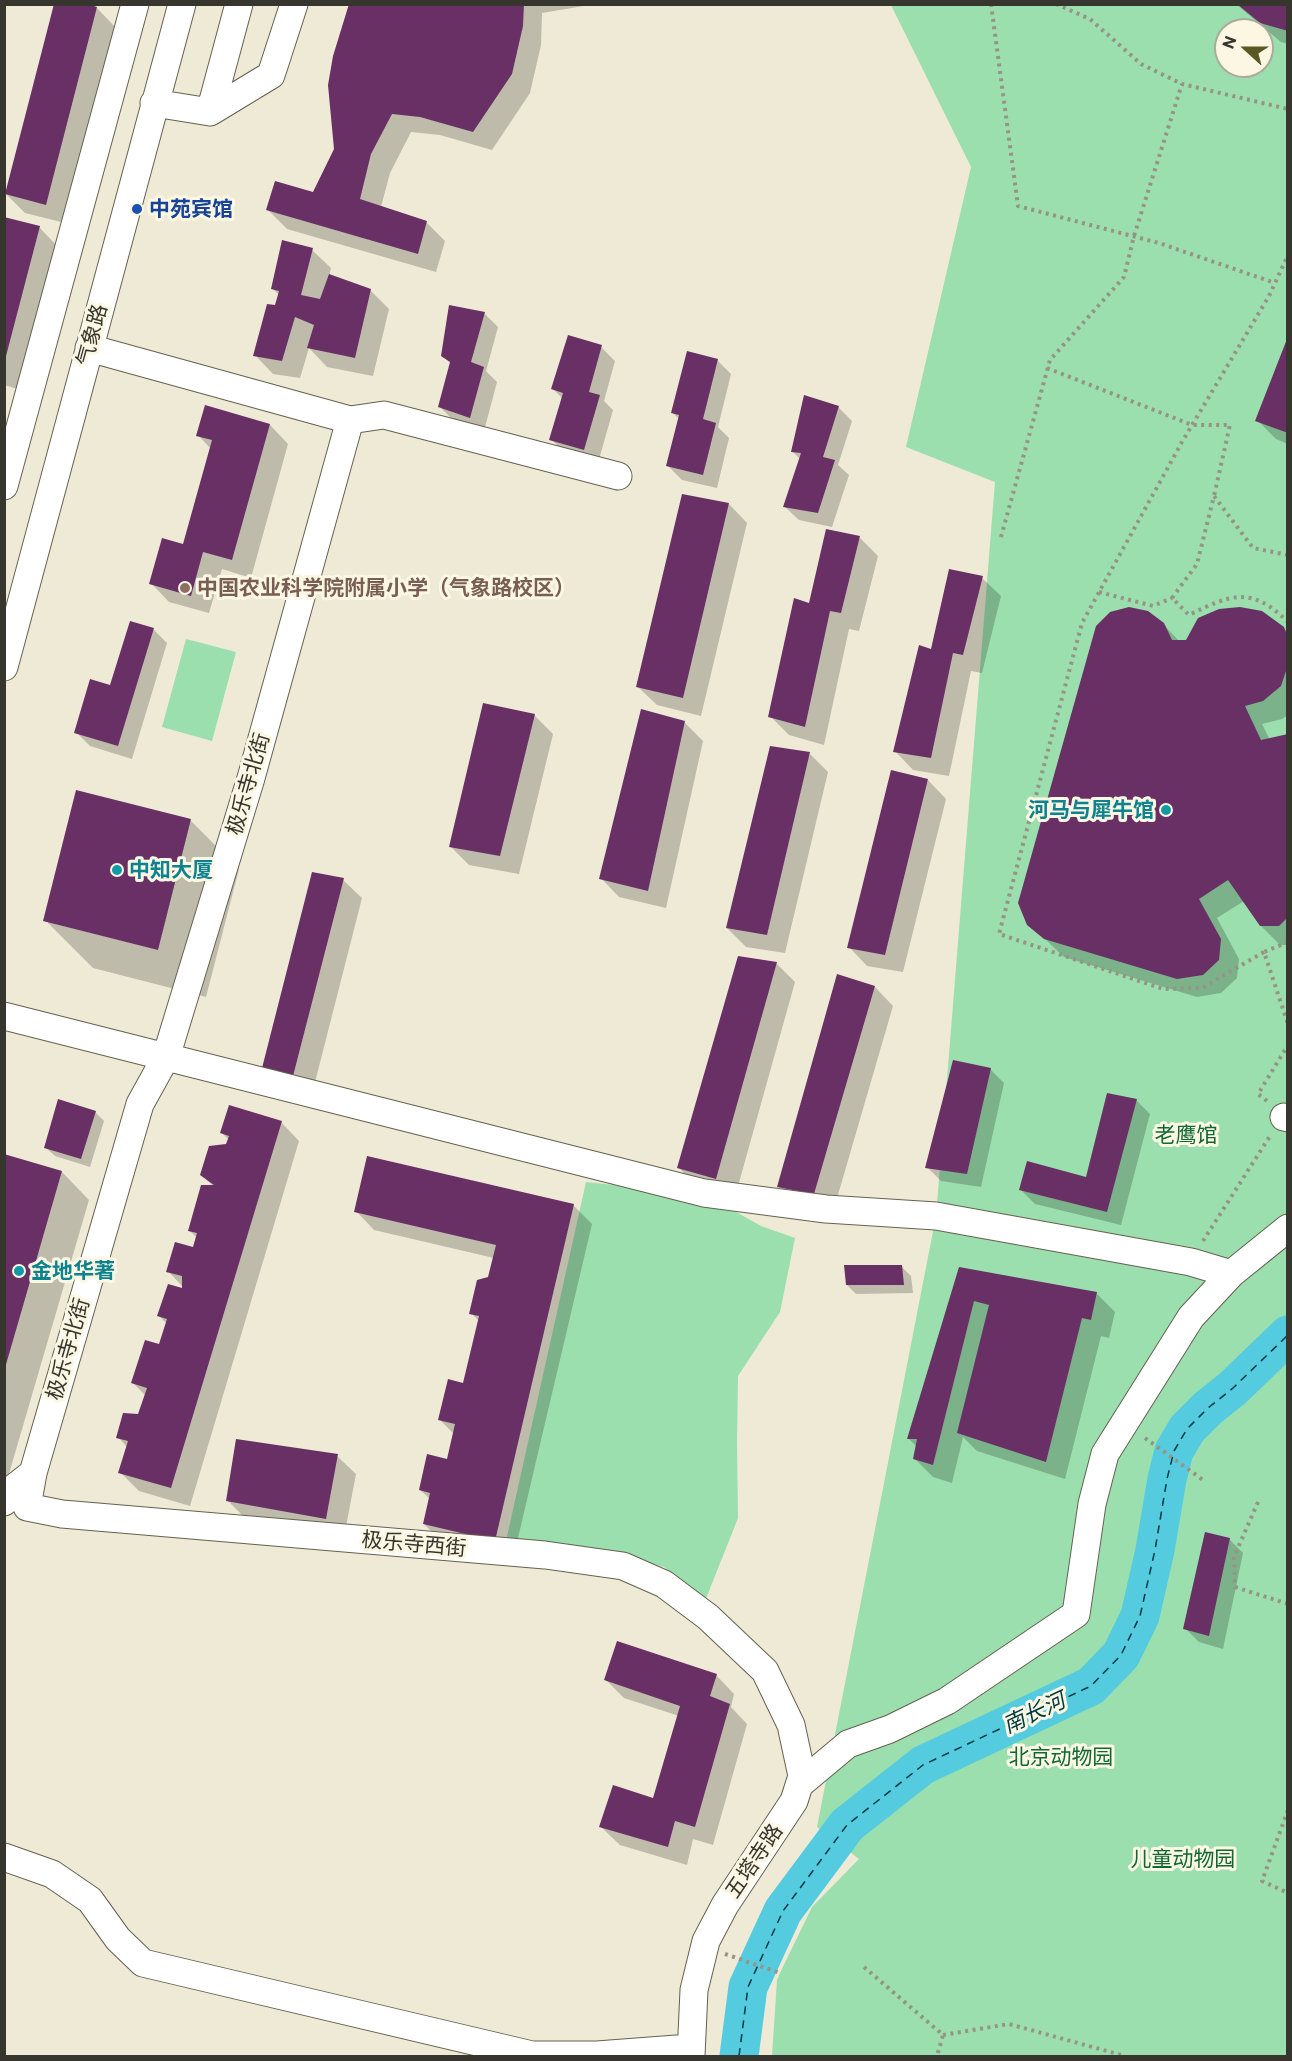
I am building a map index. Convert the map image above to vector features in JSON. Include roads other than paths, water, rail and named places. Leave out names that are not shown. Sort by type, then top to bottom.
[{"type":"street","points":[[4,486],[14,412],[135,4]]},
{"type":"street","name":"气象路","points":[[4,667],[182,4]]},
{"type":"street","points":[[210,112],[239,4]]},
{"type":"street","points":[[154,103],[210,112],[271,75],[294,4]]},
{"type":"street","points":[[89,348],[350,420],[384,415],[618,476]]},
{"type":"street","name":"极乐寺北街","points":[[16,1504],[33,1473],[140,1104],[165,1057],[250,778],[350,420]]},
{"type":"street","points":[[4,1016],[705,1193],[826,1209],[936,1216],[1191,1262],[1231,1275]]},
{"type":"street","points":[[799,1785],[848,1744],[890,1729],[946,1701],[1076,1614],[1092,1504],[1105,1454],[1191,1317],[1231,1275],[1287,1228]]},
{"type":"street","name":"极乐寺西街","points":[[16,1504],[62,1514],[545,1555],[622,1566],[664,1584],[708,1617],[765,1671]]},
{"type":"street","name":"五塔寺路","points":[[690,2052],[694,1990],[705,1946],[725,1905],[794,1802],[802,1776],[791,1725],[765,1671]]},
{"type":"street","points":[[4,1857],[52,1874],[90,1900],[118,1939],[143,1963],[532,2055],[690,2052]]},
{"type":"waterway","name":"南长河","points":[[739,2056],[748,1987],[783,1911],[847,1825],[923,1765],[1091,1686],[1121,1655],[1140,1616],[1174,1451],[1187,1429],[1288,1335]]},
{"type":"place","name":"中苑宾馆","points":[[137,209]]},
{"type":"place","name":"中国农业科学院附属小学（气象路校区）","points":[[185,588]]},
{"type":"place","name":"河马与犀牛馆","points":[[1166,810]]},
{"type":"place","name":"中知大厦","points":[[117,870]]},
{"type":"place","name":"金地华著","points":[[19,1271]]},
{"type":"park label","name":"老鹰馆","points":[[1186,1135]]},
{"type":"park label","name":"北京动物园","points":[[1061,1757]]},
{"type":"park label","name":"儿童动物园","points":[[1183,1859]]}]
